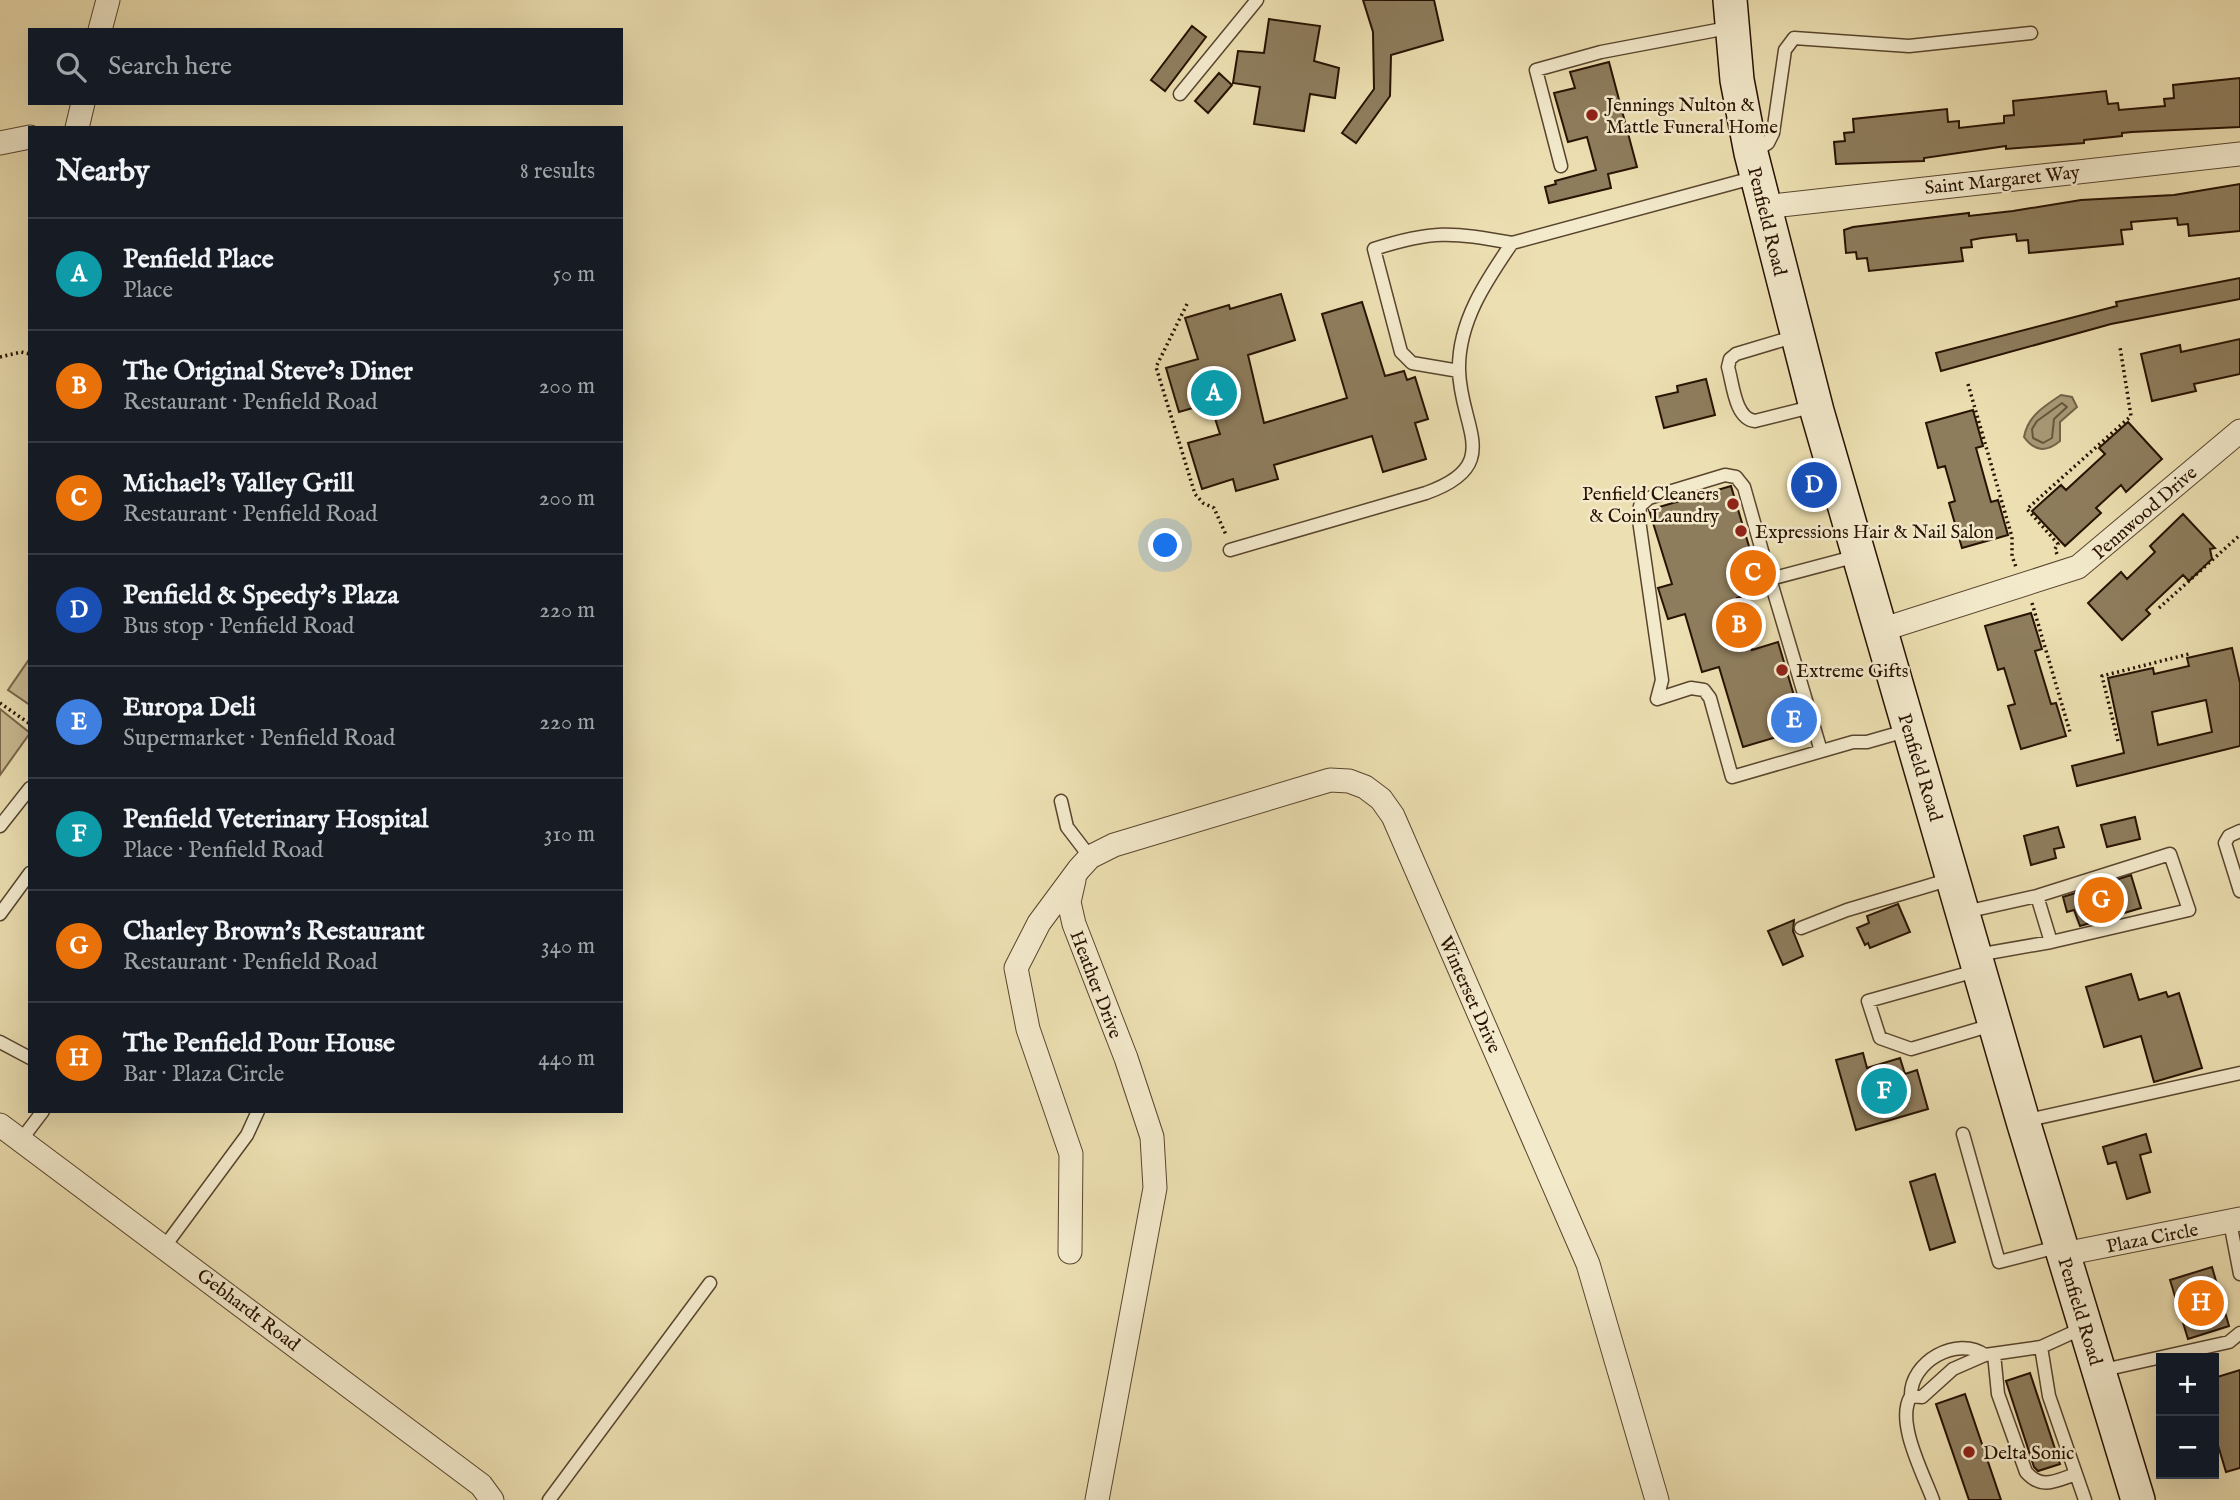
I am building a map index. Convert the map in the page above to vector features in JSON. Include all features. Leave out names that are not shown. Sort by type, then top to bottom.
[{"type":"street","points":[[100,28],[107,0]]},
{"type":"street","name":"Penfield Road","points":[[1738,9],[1737,80],[1757,179],[1815,405],[1965,912],[2023,1121],[2138,1500]]},
{"type":"street","points":[[77,126],[83,105]]},
{"type":"street","points":[[0,143],[28,137]]},
{"type":"street","name":"Saint Margaret Way","points":[[1757,179],[2240,154]]},
{"type":"street","name":"Pennwood Drive","points":[[1881,630],[1983,595],[2065,573],[2092,558],[2149,506],[2240,431]]},
{"type":"street","name":"Winterset Drive","points":[[1085,863],[1114,845],[1330,780],[1349,780],[1381,799],[1393,816],[1588,1264],[1657,1500]]},
{"type":"street","name":"Heather Drive","points":[[1070,1252],[1071,1154],[1028,1028],[1016,968],[1039,923],[1085,863]]},
{"type":"street","name":"Heather Drive","points":[[1085,863],[1072,885],[1069,902],[1074,924],[1126,1058],[1155,1150],[1155,1188],[1097,1500]]},
{"type":"street","name":"Gebhardt Road","points":[[0,1125],[481,1485],[492,1500]]},
{"type":"street","name":"Plaza Circle","points":[[2063,1250],[2235,1221]]},
{"type":"lane","points":[[1180,94],[1257,0]]},
{"type":"lane","points":[[1561,166],[1536,70],[1738,9]]},
{"type":"lane","points":[[1459,370],[1412,363],[1401,352],[1374,249],[1430,233],[1465,234],[1511,243],[1757,179],[1773,133],[1785,50],[1788,42],[1794,38],[1909,46],[2031,33]]},
{"type":"lane","points":[[1230,550],[1450,484],[1469,467],[1475,443],[1459,370],[1465,331],[1481,289],[1511,243]]},
{"type":"lane","points":[[1797,336],[1736,354],[1730,359],[1728,367],[1741,414],[1748,420],[1755,421],[1815,405]]},
{"type":"lane","points":[[1821,751],[1744,487],[1736,477],[1725,475],[1649,498],[1640,506],[1639,520],[1662,680],[1657,699],[1692,688],[1704,690],[1710,698],[1732,778],[1821,751],[1910,730]]},
{"type":"lane","points":[[1770,579],[1858,556]]},
{"type":"lane","points":[[0,826],[28,791]]},
{"type":"lane","points":[[1061,801],[1067,827],[1085,863]]},
{"type":"lane","points":[[2240,831],[2229,836],[2225,842],[2240,891]]},
{"type":"lane","points":[[1965,912],[2038,896],[2170,854],[2189,909],[1979,962],[1868,1001],[1880,1038],[1911,1049],[1996,1024]]},
{"type":"lane","points":[[0,914],[28,877]]},
{"type":"lane","points":[[1801,928],[1847,910],[1954,878]]},
{"type":"lane","points":[[2038,896],[2052,942]]},
{"type":"lane","points":[[0,1042],[28,1057]]},
{"type":"lane","points":[[2023,1121],[2240,1073]]},
{"type":"lane","points":[[21,1140],[41,1113]]},
{"type":"lane","points":[[165,1246],[247,1135],[257,1113]]},
{"type":"lane","points":[[1963,1134],[1999,1262],[2063,1250]]},
{"type":"lane","points":[[2235,1221],[2240,1274]]},
{"type":"lane","points":[[549,1500],[710,1283]]},
{"type":"lane","points":[[1911,1396],[1922,1397],[1953,1369],[1989,1354],[2041,1348],[2086,1327]]},
{"type":"lane","points":[[2099,1371],[2229,1342],[2240,1333]]},
{"type":"lane","points":[[1933,1500],[1905,1424],[1911,1383],[1936,1356],[1963,1346],[1989,1354]]},
{"type":"lane","points":[[2041,1348],[2049,1396],[2085,1500]]},
{"type":"lane","points":[[1989,1354],[1998,1394],[2026,1472],[2035,1481],[2046,1485],[2076,1474]]},
{"type":"path","points":[[1187,304],[1156,367],[1195,494],[1220,517],[1230,550]]},
{"type":"path","points":[[2065,573],[2055,549],[2058,544],[2027,509],[2131,416],[2120,347]]},
{"type":"path","points":[[0,357],[21,352],[28,354]]},
{"type":"path","points":[[1968,384],[2012,537],[2012,556]]},
{"type":"path","points":[[2159,608],[2240,535]]},
{"type":"path","points":[[2030,597],[2070,732]]},
{"type":"path","points":[[2118,741],[2102,676],[2189,654]]},
{"type":"path","points":[[0,703],[28,723]]},
{"type":"shaded area","points":[[28,661],[28,704],[8,690]]},
{"type":"shaded area","points":[[0,709],[28,731],[28,736],[0,775]]},
{"type":"water","points":[[2061,395],[2072,397],[2077,407],[2060,422],[2060,441],[2045,449],[2036,448],[2024,437],[2029,423],[2042,408]]},
{"type":"building","points":[[1363,0],[1434,0],[1443,40],[1391,55],[1390,96],[1356,143],[1342,133],[1374,89],[1373,32]]},
{"type":"building","points":[[1269,19],[1320,26],[1314,61],[1339,68],[1335,98],[1310,94],[1304,131],[1254,124],[1260,87],[1233,83],[1238,51],[1264,53]]},
{"type":"building","points":[[1192,26],[1206,37],[1165,91],[1151,80]]},
{"type":"building","name":"Jennings Nulton & Mattle Funeral Home","points":[[1609,62],[1637,167],[1608,174],[1611,188],[1549,203],[1545,187],[1556,184],[1555,181],[1596,170],[1587,137],[1568,142],[1554,93],[1575,88],[1570,72]]},
{"type":"building","points":[[1219,73],[1232,85],[1208,113],[1195,101]]},
{"type":"building","points":[[2240,78],[2240,127],[2122,133],[2122,136],[2084,140],[2084,143],[2006,149],[2006,146],[1924,158],[1924,161],[1836,164],[1834,142],[1845,141],[1844,133],[1854,132],[1853,119],[1947,109],[1948,122],[1959,121],[1959,128],[2004,123],[2004,116],[2014,115],[2013,101],[2106,91],[2108,104],[2118,103],[2119,110],[2165,106],[2164,99],[2174,98],[2173,85]]},
{"type":"building","points":[[2240,184],[2240,231],[2189,236],[2188,224],[2178,225],[2177,218],[2131,222],[2132,229],[2121,230],[2123,244],[2029,253],[2028,240],[2017,241],[2016,234],[1971,240],[1972,247],[1961,248],[1963,261],[1869,271],[1867,258],[1857,259],[1856,252],[1846,253],[1844,230],[1853,227],[1969,213],[1969,216],[2013,211],[2081,200],[2174,195]]},
{"type":"building","points":[[2240,278],[2240,299],[2111,324],[1941,371],[1936,353],[2117,306],[2116,302]]},
{"type":"building","points":[[1281,294],[1295,340],[1248,355],[1264,423],[1347,398],[1322,314],[1362,302],[1385,376],[1404,371],[1407,380],[1415,377],[1428,419],[1415,423],[1426,459],[1383,472],[1372,436],[1274,465],[1278,479],[1236,491],[1233,479],[1202,489],[1188,443],[1220,434],[1210,403],[1179,412],[1166,368],[1198,359],[1185,318],[1229,305],[1230,309]]},
{"type":"building","points":[[2240,339],[2240,374],[2194,384],[2196,391],[2152,401],[2141,354],[2180,345],[2181,352]]},
{"type":"building","points":[[1706,379],[1715,415],[1664,428],[1656,397],[1678,392],[1677,386]]},
{"type":"building","points":[[1973,410],[1983,446],[1976,448],[1991,502],[1998,500],[2008,535],[1962,548],[1949,503],[1955,501],[1945,466],[1938,468],[1926,423]]},
{"type":"building","points":[[2128,422],[2162,459],[2126,492],[2121,485],[2096,508],[2101,513],[2065,546],[2032,511],[2061,485],[2066,490],[2105,454],[2099,448]]},
{"type":"building","points":[[1731,486],[1762,590],[1737,598],[1752,650],[1778,642],[1804,729],[1743,747],[1719,667],[1702,672],[1685,614],[1668,619],[1658,588],[1672,584],[1649,510]]},
{"type":"building","points":[[2183,514],[2215,548],[2210,549],[2212,559],[2189,581],[2183,575],[2146,610],[2150,614],[2122,640],[2088,603],[2121,572],[2127,579],[2155,552],[2150,546]]},
{"type":"building","points":[[2031,613],[2042,649],[2035,651],[2051,704],[2056,703],[2066,736],[2021,749],[2008,706],[2015,704],[2004,668],[1998,670],[1985,626]]},
{"type":"building","points":[[2232,648],[2240,683],[2240,746],[2077,786],[2072,766],[2124,753],[2108,678],[2153,668],[2154,674],[2189,666],[2187,658]],"holes":[[[2206,700],[2212,732],[2158,745],[2152,712]]]},
{"type":"building","points":[[2135,817],[2140,839],[2107,847],[2101,825]]},
{"type":"building","points":[[2058,827],[2064,847],[2054,849],[2056,858],[2031,865],[2024,836]]},
{"type":"building","points":[[2131,875],[2141,908],[2080,926],[2074,910],[2067,912],[2063,897]]},
{"type":"building","points":[[1898,904],[1910,932],[1870,948],[1868,943],[1865,945],[1857,928],[1869,923],[1867,916]]},
{"type":"building","points":[[1794,920],[1793,931],[1803,956],[1783,965],[1768,931]]},
{"type":"building","points":[[2131,974],[2139,1000],[2166,992],[2168,997],[2179,993],[2202,1068],[2154,1082],[2141,1036],[2104,1047],[2086,987]]},
{"type":"building","points":[[1863,1053],[1867,1068],[1900,1058],[1905,1074],[1917,1070],[1928,1109],[1856,1130],[1836,1060]]},
{"type":"building","points":[[2146,1134],[2151,1152],[2140,1155],[2150,1192],[2127,1199],[2116,1162],[2108,1164],[2103,1147]]},
{"type":"building","points":[[1935,1174],[1955,1242],[1930,1250],[1910,1182]]},
{"type":"building","points":[[2212,1267],[2229,1326],[2188,1339],[2170,1280]]},
{"type":"building","points":[[2240,1370],[2240,1468],[2226,1472],[2219,1449],[2219,1376]]},
{"type":"building","points":[[2030,1373],[2060,1464],[2038,1471],[2034,1467],[2006,1381]]},
{"type":"building","name":"Delta Sonic","points":[[1965,1394],[2001,1500],[1969,1500],[1936,1404]]},
{"type":"place","name":"Jennings Nulton & Mattle Funeral Home","points":[[1592,115]]},
{"type":"place","name":"Penfield Place","points":[[1214,393]]},
{"type":"place","name":"Penfield & Speedy's Plaza","points":[[1814,485]]},
{"type":"place","name":"Penfield Cleaners & Coin Laundry","points":[[1733,504]]},
{"type":"place","name":"Expressions Hair & Nail Salon","points":[[1741,531]]},
{"type":"place","name":"Michael's Valley Grill","points":[[1753,573]]},
{"type":"place","name":"The Original Steve's Diner","points":[[1739,625]]},
{"type":"place","name":"Extreme Gifts","points":[[1782,670]]},
{"type":"place","name":"Europa Deli","points":[[1794,720]]},
{"type":"place","name":"Charley Brown's Restaurant","points":[[2101,900]]},
{"type":"place","name":"Penfield Veterinary Hospital","points":[[1884,1091]]},
{"type":"place","name":"The Penfield Pour House","points":[[2201,1303]]},
{"type":"place","name":"Delta Sonic","points":[[1969,1452]]}]
